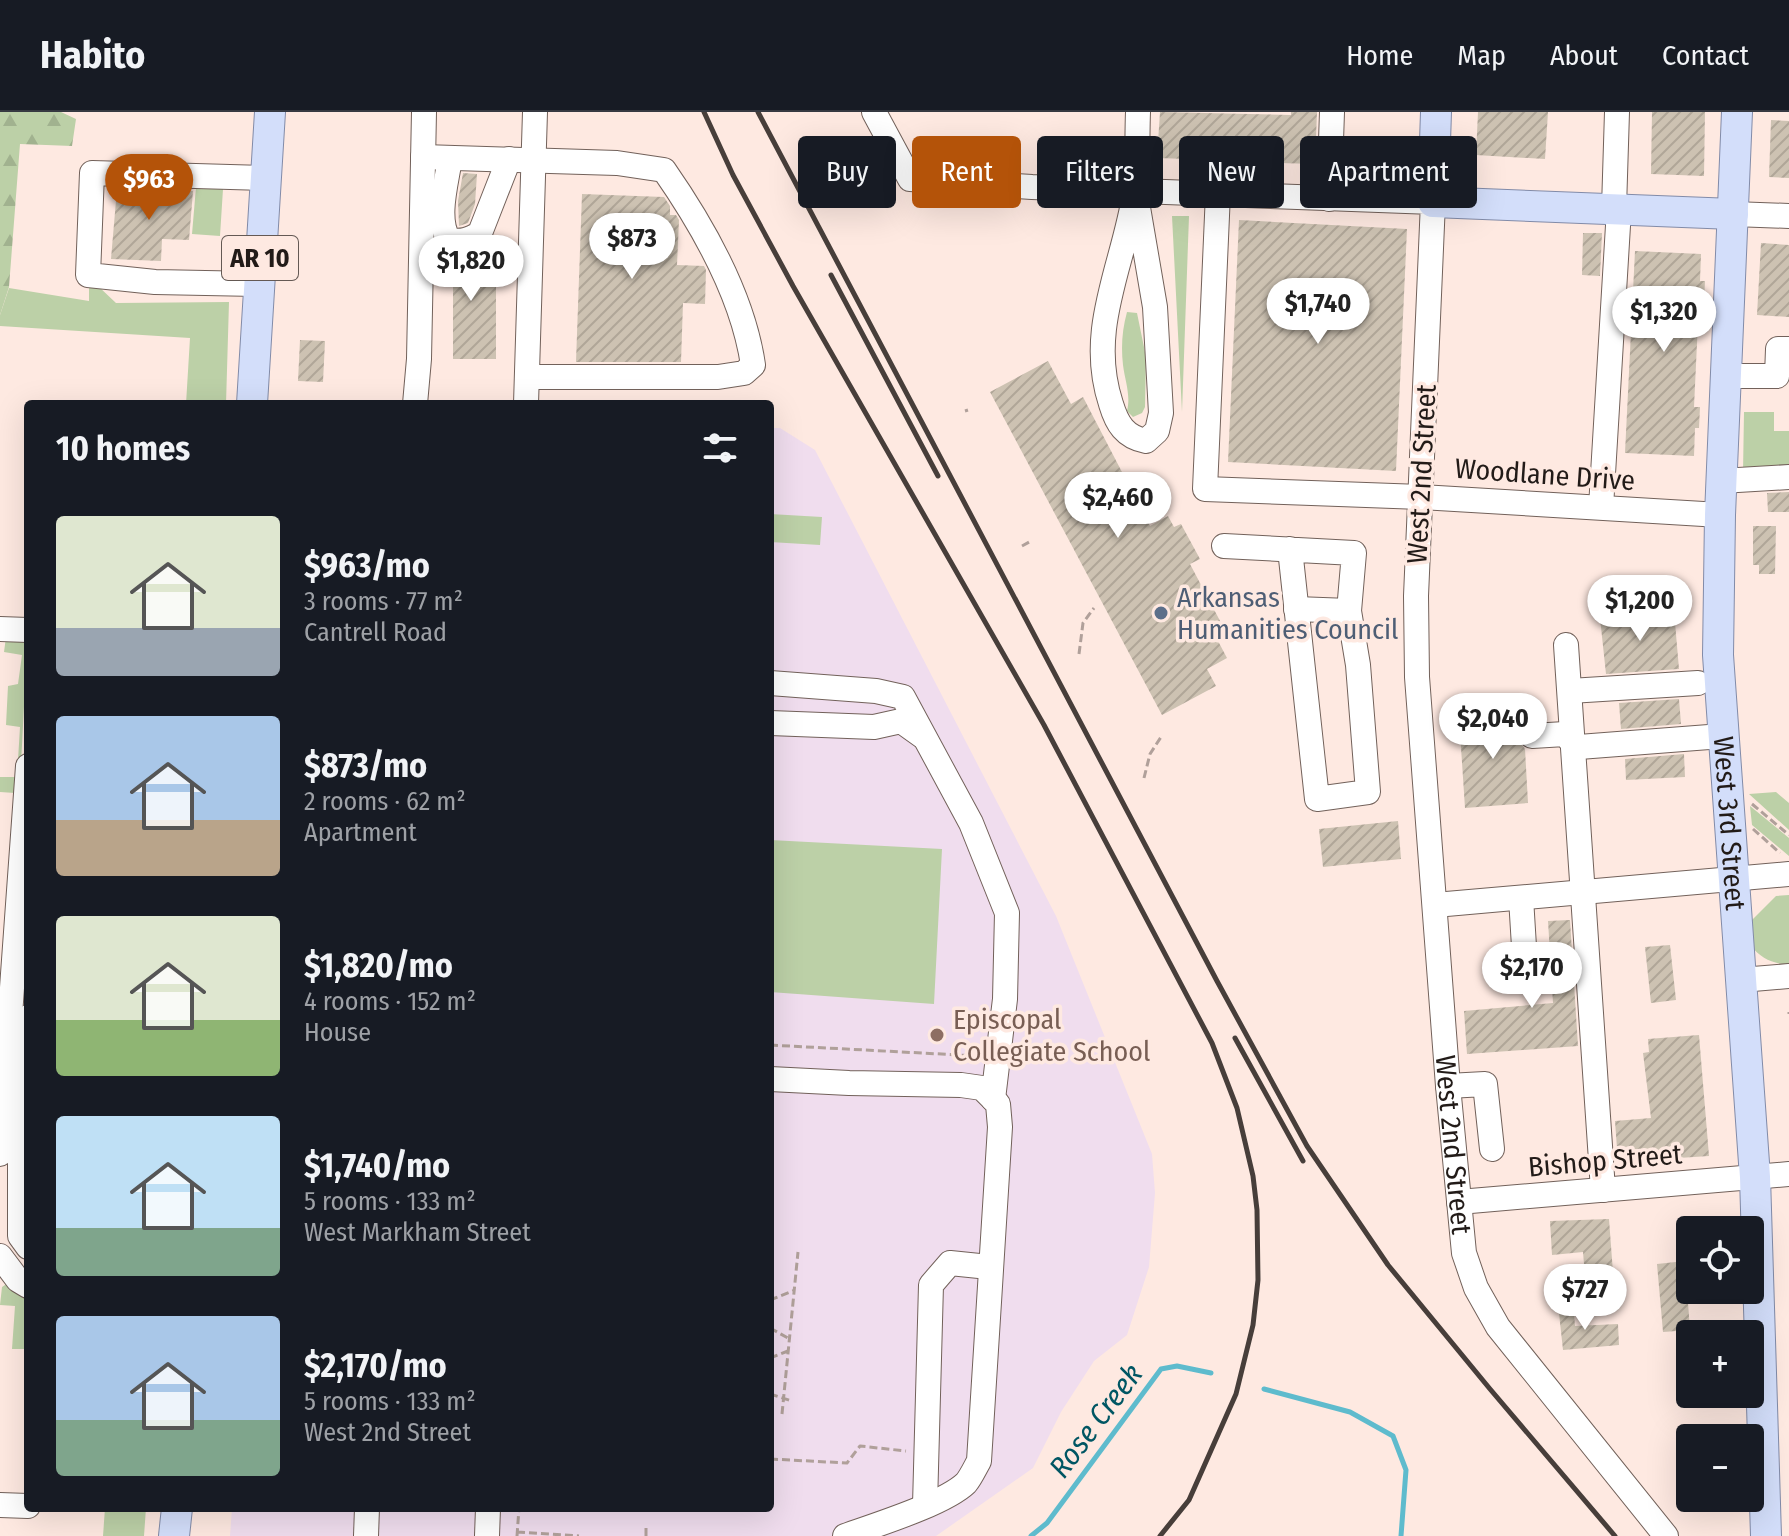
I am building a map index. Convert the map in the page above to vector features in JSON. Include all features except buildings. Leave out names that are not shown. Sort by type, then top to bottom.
[{"type":"main road","name":"AR 10","points":[[252,400],[270,112]]},
{"type":"main road","name":"West 2nd Street","points":[[1435,136],[1436,112]]},
{"type":"main road","name":"West 3rd Street","points":[[1737,112],[1721,481],[1718,655],[1755,1177],[1766,1536]]},
{"type":"main road","points":[[1477,203],[1733,214]]},
{"type":"main road","points":[[174,1536],[177,1512]]},
{"type":"street","points":[[415,400],[419,359],[424,112]]},
{"type":"street","points":[[526,400],[535,112]]},
{"type":"street","points":[[874,112],[910,179],[1037,185]]},
{"type":"street","points":[[1137,136],[1138,112]]},
{"type":"street","points":[[1331,136],[1332,112]]},
{"type":"street","points":[[1601,507],[1616,208],[1617,112]]},
{"type":"street","points":[[423,157],[617,163],[664,170],[687,203],[737,303],[749,339],[753,365],[744,373],[718,377],[527,377]]},
{"type":"street","points":[[450,158],[444,232],[449,240],[459,242],[480,233],[509,159]]},
{"type":"street","points":[[259,284],[155,282],[88,275],[92,173],[266,178]]},
{"type":"street","points":[[1135,190],[1155,307],[1161,413],[1157,431],[1146,441],[1131,438],[1116,421],[1105,387],[1101,343],[1109,293],[1127,234],[1135,190]]},
{"type":"street","name":"Woodlane Drive","points":[[1217,208],[1205,489],[1421,497],[1720,515]]},
{"type":"street","name":"West 2nd Street","points":[[1433,208],[1416,635],[1448,1086],[1468,1268],[1498,1327],[1666,1536]]},
{"type":"street","points":[[1733,214],[1789,216]]},
{"type":"street","points":[[1726,376],[1777,376],[1778,349],[1789,349]]},
{"type":"street","points":[[1721,481],[1789,477]]},
{"type":"street","points":[[1224,546],[1290,549],[1354,553],[1349,611],[1358,665],[1368,792],[1317,799],[1290,549]]},
{"type":"street","points":[[1296,609],[1349,611]]},
{"type":"street","points":[[0,629],[24,630]]},
{"type":"street","points":[[1566,645],[1603,1190]]},
{"type":"street","points":[[774,683],[876,691],[903,697],[971,823],[1007,913],[1005,999],[993,1099]]},
{"type":"street","points":[[1570,691],[1698,683]]},
{"type":"street","points":[[774,723],[874,727],[901,721],[924,738]]},
{"type":"street","points":[[1532,736],[1565,734],[1574,745]]},
{"type":"street","points":[[1574,745],[1722,736]]},
{"type":"street","points":[[24,823],[16,881],[7,1135],[20,1236],[24,1242]]},
{"type":"street","points":[[1435,905],[1732,878],[1787,866]]},
{"type":"street","points":[[1521,898],[1526,979]]},
{"type":"street","points":[[1741,980],[1789,976]]},
{"type":"street","points":[[0,1154],[7,1135],[24,1039]]},
{"type":"street","points":[[774,1079],[961,1085],[982,1088],[998,1104],[1000,1127],[979,1461],[966,1482],[925,1505],[845,1536]]},
{"type":"street","points":[[1448,1086],[1485,1084],[1492,1149]]},
{"type":"street","name":"Bishop Street","points":[[1459,1202],[1789,1174]]},
{"type":"street","points":[[0,1256],[24,1284]]},
{"type":"street","points":[[925,1505],[931,1285],[950,1263],[989,1267]]},
{"type":"street","points":[[0,1505],[24,1506]]},
{"type":"street","points":[[366,1536],[367,1512]]},
{"type":"street","points":[[487,1536],[488,1512]]},
{"type":"path","points":[[1022,546],[1031,541]]},
{"type":"path","points":[[1079,654],[1083,623],[1094,608]]},
{"type":"path","points":[[1144,778],[1150,754],[1161,737]]},
{"type":"path","points":[[1746,800],[1789,835]]},
{"type":"path","points":[[1749,824],[1787,866]]},
{"type":"path","points":[[774,1045],[998,1057]]},
{"type":"path","points":[[850,1059],[851,1051]]},
{"type":"path","points":[[782,1414],[798,1252]]},
{"type":"path","points":[[774,1298],[795,1290]]},
{"type":"path","points":[[774,1330],[790,1339]]},
{"type":"path","points":[[774,1356],[788,1351]]},
{"type":"path","points":[[774,1396],[792,1401]]},
{"type":"path","points":[[774,1459],[847,1463],[860,1446],[908,1452]]},
{"type":"path","points":[[519,1512],[517,1534],[579,1536]]},
{"type":"path","points":[[646,1528],[646,1536]]},
{"type":"shaded area","name":"Episcopal Collegiate School","points":[[774,428],[780,428],[815,450],[1056,916],[1152,1154],[1155,1193],[1149,1267],[1127,1335],[1094,1361],[1061,1412],[1033,1468],[936,1536],[230,1536],[232,1512],[774,1512]]},
{"type":"green space","points":[[0,112],[61,112],[76,119],[72,146],[20,144],[9,287],[0,315]]},
{"type":"green space","points":[[196,187],[223,189],[220,236],[192,234]]},
{"type":"green space","points":[[1172,216],[1189,216],[1182,412]]},
{"type":"green space","points":[[89,285],[98,286],[116,303],[229,302],[226,400],[186,400],[190,338],[0,326],[0,315],[9,288],[89,301]]},
{"type":"green space","points":[[1127,312],[1137,313],[1146,357],[1145,407],[1142,413],[1133,417],[1127,411],[1128,394],[1122,358]]},
{"type":"green space","points":[[1744,412],[1774,412],[1774,431],[1789,431],[1789,473],[1743,473]]},
{"type":"green space","points":[[774,514],[822,517],[820,545],[774,542]]},
{"type":"green space","points":[[6,637],[23,639],[24,706],[20,783],[15,793],[0,792],[0,777],[17,777],[20,727],[6,725],[8,686],[18,684],[22,655],[4,652]]},
{"type":"green space","points":[[1776,792],[1789,803],[1789,830],[1749,794]]},
{"type":"green space","points":[[1750,806],[1789,838],[1789,856],[1752,825]]},
{"type":"green space","points":[[774,840],[942,849],[934,1004],[774,992]]},
{"type":"green space","points":[[1789,895],[1789,965],[1767,960],[1750,945],[1752,920],[1776,896]]},
{"type":"green space","points":[[11,1281],[24,1292],[24,1349],[12,1349],[15,1306],[0,1305],[2,1287]]},
{"type":"green space","points":[[105,1512],[146,1512],[144,1536],[103,1536]]},
{"type":"waterway","name":"Rose Creek","points":[[1031,1536],[1047,1523],[1161,1369],[1177,1366],[1211,1373]]},
{"type":"waterway","name":"Rose Creek","points":[[1264,1389],[1350,1412],[1393,1436],[1406,1470],[1401,1536]]},
{"type":"railway","points":[[704,112],[733,175],[793,286],[1044,725],[1212,1043],[1237,1108],[1253,1176],[1257,1210],[1258,1280],[1253,1325],[1236,1394],[1189,1500],[1160,1536]]},
{"type":"railway","points":[[758,112],[1307,1146],[1388,1265],[1615,1536]]},
{"type":"railway","points":[[831,275],[938,476]]},
{"type":"railway","points":[[1235,1038],[1303,1161]]},
{"type":"place","name":"Arkansas Humanities Council","points":[[1161,613]]},
{"type":"place","name":"Episcopal Collegiate School","points":[[937,1035]]}]
